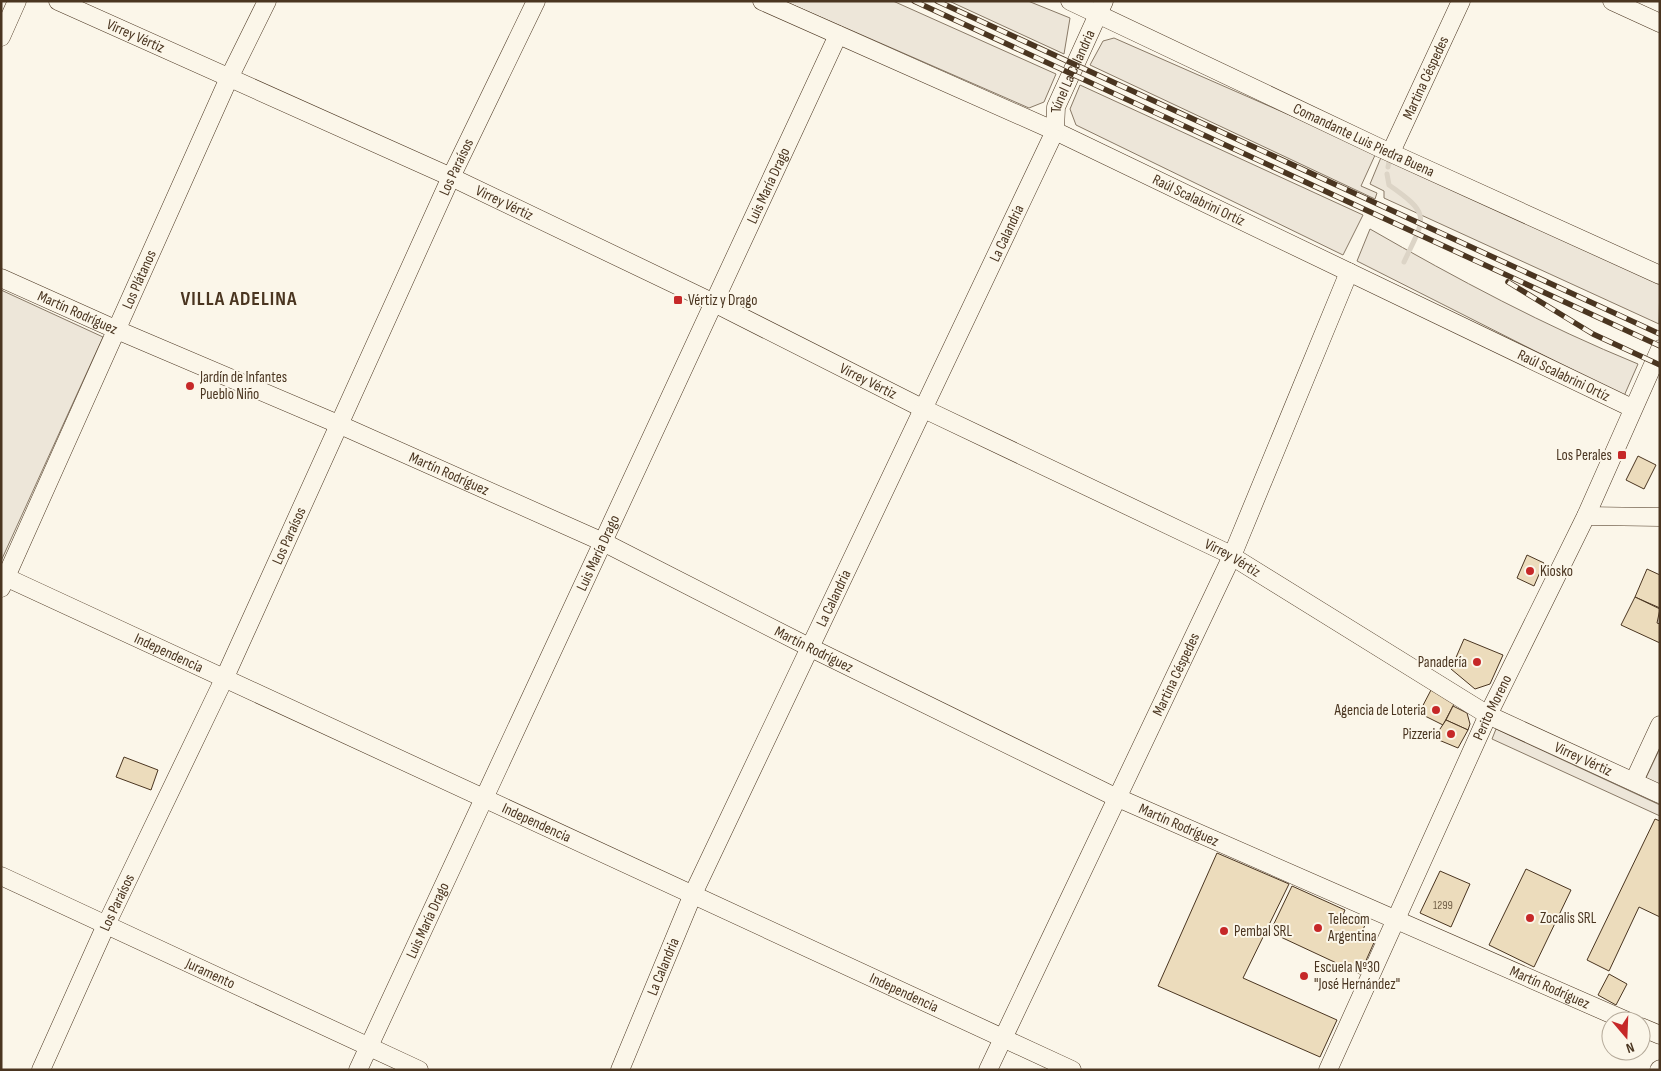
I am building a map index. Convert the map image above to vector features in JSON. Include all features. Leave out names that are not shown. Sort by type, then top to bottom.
[{"type":"street","points":[[1,37],[17,1]]},
{"type":"street","name":"Virrey Vértiz","points":[[58,1],[451,176],[714,303],[922,408],[1232,556],[1488,715],[1660,794]]},
{"type":"street","name":"Los Plátanos","points":[[3,580],[229,78],[267,1]]},
{"type":"street","name":"Los Paraísos","points":[[41,1070],[106,925],[225,677],[451,176],[536,1]]},
{"type":"street","name":"Raúl Scalabrini Ortíz","points":[[762,1],[1055,130],[1632,408]]},
{"type":"street","name":"Comandante Luis Piedra Buena","points":[[1070,1],[1101,8],[1391,152],[1660,275]]},
{"type":"street","name":"Martina Céspedes","points":[[1391,152],[1460,1]]},
{"type":"street","points":[[1612,1],[1660,23]]},
{"type":"street","name":"Túnel La Calandria","points":[[1055,130],[1056,107],[1101,8]]},
{"type":"street","name":"Luis María Drago","points":[[358,1070],[838,35]]},
{"type":"street","name":"La Calandria","points":[[620,1070],[692,894],[1055,130]]},
{"type":"street","name":"Martina Céspedes","points":[[988,1070],[1232,556],[1349,272]]},
{"type":"street","name":"Martín Rodríguez","points":[[1,278],[117,330],[338,424],[603,542],[809,647],[1118,798],[1603,1011]]},
{"type":"street","name":"Perito Moreno","points":[[1328,1070],[1488,715],[1586,516],[1632,408],[1660,349]]},
{"type":"street","points":[[1586,516],[1660,517]]},
{"type":"street","name":"Independencia","points":[[3,580],[225,677],[1072,1070]]},
{"type":"street","points":[[1634,782],[1660,725]]},
{"type":"street","name":"Juramento","points":[[1,876],[419,1070]]},
{"type":"shaded area","points":[[784,1],[893,1],[1056,74],[1044,102],[1029,108]]},
{"type":"shaded area","points":[[949,1],[1028,1],[1070,18],[1064,54]]},
{"type":"shaded area","points":[[1114,38],[1376,153],[1361,186],[1377,193],[1375,199],[1090,65],[1103,41]]},
{"type":"shaded area","points":[[1080,85],[1363,215],[1343,255],[1076,125],[1070,109]]},
{"type":"shaded area","points":[[1382,155],[1660,281],[1659,324],[1384,198],[1384,191],[1370,184]]},
{"type":"shaded area","points":[[1370,229],[1502,301],[1569,334],[1638,364],[1624,396],[1357,261]]},
{"type":"shaded area","points":[[1,290],[103,337],[1,561]]},
{"type":"shaded area","points":[[1496,729],[1660,805],[1660,816],[1492,739]]},
{"type":"shaded area","points":[[1660,748],[1660,786],[1645,780]]},
{"type":"building","points":[[1638,456],[1656,465],[1644,489],[1626,480]]},
{"type":"building","name":"Kiosko","points":[[1527,555],[1544,563],[1534,586],[1517,578]]},
{"type":"building","points":[[1647,569],[1660,575],[1660,608],[1635,597]]},
{"type":"building","points":[[1635,597],[1660,609],[1657,623],[1660,624],[1660,643],[1621,625]]},
{"type":"building","name":"Panadería","points":[[1464,639],[1503,655],[1490,684],[1475,689],[1451,669]]},
{"type":"building","name":"Agencia de Loteria","points":[[1431,690],[1455,702],[1443,725],[1419,713]]},
{"type":"building","points":[[1453,706],[1467,713],[1470,724],[1468,730],[1446,720]]},
{"type":"building","name":"Pizzeria","points":[[1446,720],[1468,730],[1458,748],[1434,738]]},
{"type":"building","points":[[124,757],[158,770],[151,790],[116,777]]},
{"type":"building","points":[[1655,819],[1660,821],[1660,917],[1639,907],[1609,971],[1587,960]]},
{"type":"building","name":"Pembal SRL","points":[[1217,853],[1289,884],[1243,978],[1337,1020],[1320,1057],[1158,986]]},
{"type":"building","name":"Zocalis SRL","points":[[1526,869],[1571,890],[1534,967],[1489,945]]},
{"type":"building","points":[[1440,871],[1470,884],[1451,927],[1420,913]]},
{"type":"building","name":"Telecom Argentina","points":[[1292,886],[1345,910],[1343,915],[1365,925],[1362,932],[1376,938],[1360,974],[1270,932]]},
{"type":"building","points":[[1609,974],[1627,984],[1616,1005],[1598,995]]},
{"type":"waterway","points":[[1388,167],[1389,162]]},
{"type":"waterway","points":[[1387,174],[1389,185],[1412,203],[1418,211],[1420,218],[1417,235],[1404,262]]},
{"type":"railway","points":[[914,1],[1660,346]]},
{"type":"railway","points":[[937,1],[1660,334]]},
{"type":"railway","points":[[1508,282],[1593,334],[1660,365]]},
{"type":"place","name":"Vértiz y Drago","points":[[678,300]]},
{"type":"place","name":"Jardín de Infantes Pueblo Niño","points":[[190,386]]},
{"type":"place","name":"Los Perales","points":[[1622,455]]},
{"type":"place","name":"Kiosko","points":[[1530,571]]},
{"type":"place","name":"Panadería","points":[[1477,662]]},
{"type":"place","name":"Agencia de Loteria","points":[[1436,710]]},
{"type":"place","name":"Pizzeria","points":[[1451,734]]},
{"type":"place","name":"Zocalis SRL","points":[[1530,918]]},
{"type":"place","name":"Telecom Argentina","points":[[1318,928]]},
{"type":"place","name":"Pembal SRL","points":[[1224,931]]},
{"type":"place","name":"Escuela Nº30 \"José Hernández\"","points":[[1304,976]]},
{"type":"district","name":"VILLA ADELINA","points":[[239,298]]}]
